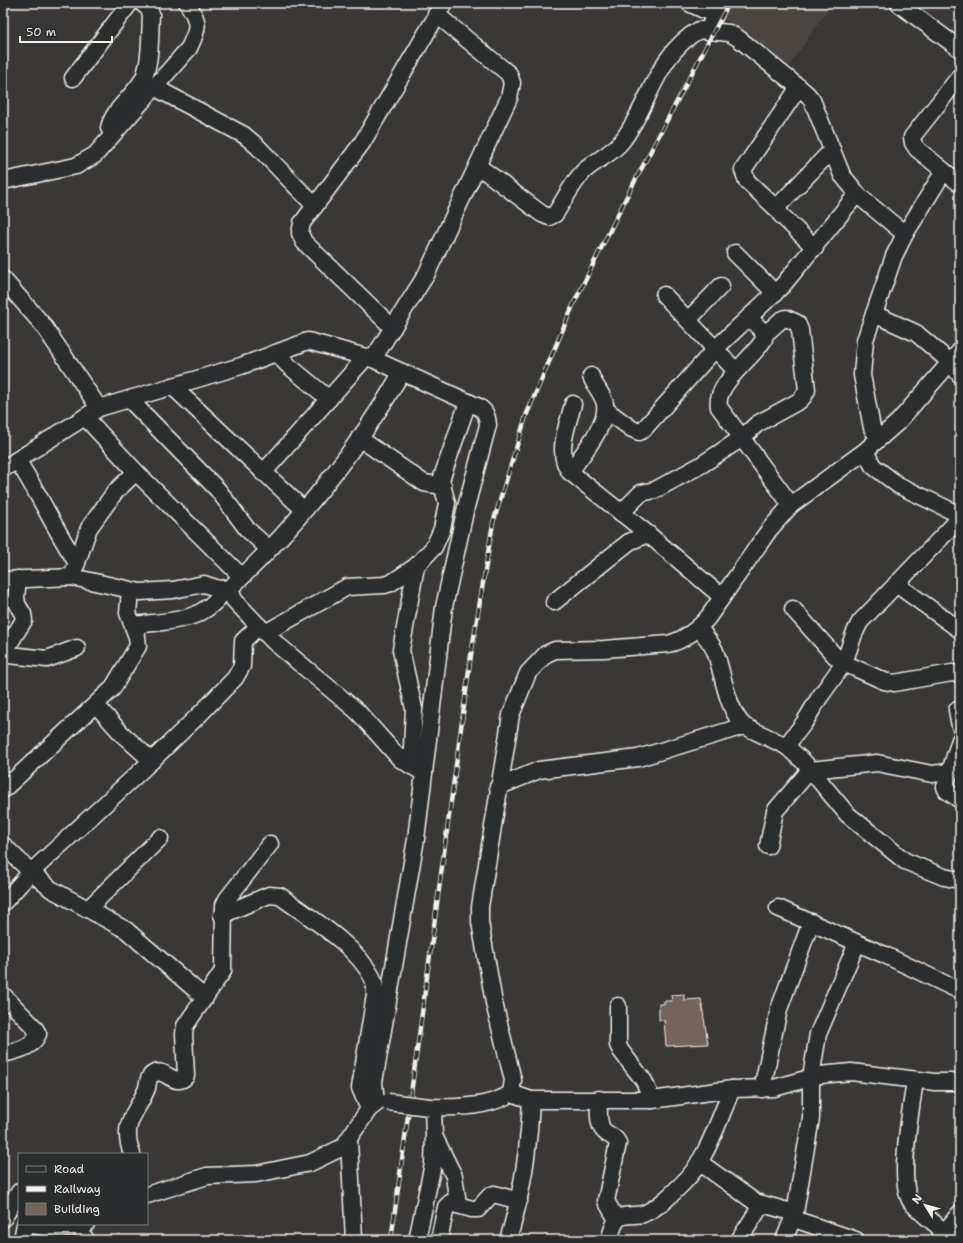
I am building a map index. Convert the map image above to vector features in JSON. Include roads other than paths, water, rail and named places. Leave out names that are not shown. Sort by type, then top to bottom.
[{"type":"street","points":[[73,78],[130,3]]},
{"type":"street","points":[[109,139],[109,125],[142,81],[146,72],[151,14],[149,9],[142,3]]},
{"type":"street","points":[[3,181],[76,166],[95,155],[189,48],[196,33],[197,22],[187,3]]},
{"type":"street","points":[[690,3],[718,9],[708,31]]},
{"type":"street","points":[[899,4],[960,48]]},
{"type":"street","points":[[263,473],[329,399],[370,358],[393,328],[436,255],[509,98],[512,83],[509,74],[440,9],[362,143],[302,223],[300,233],[304,242],[393,328]]},
{"type":"street","points":[[478,166],[545,217],[549,218],[555,214],[584,171],[614,150],[636,122],[648,92],[668,57],[699,30],[734,35],[799,86],[812,100],[842,176],[857,194],[905,234]]},
{"type":"street","points":[[960,76],[912,137],[912,143],[916,149],[960,184]]},
{"type":"street","points":[[799,86],[743,170],[747,181],[815,248]]},
{"type":"street","points":[[154,87],[244,136],[257,146],[315,206]]},
{"type":"street","points":[[778,210],[782,200],[832,150]]},
{"type":"street","points":[[878,438],[872,428],[862,375],[865,340],[894,256],[905,234],[944,171]]},
{"type":"street","points":[[606,410],[632,429],[639,432],[643,430],[715,349],[775,293],[815,248],[857,194]]},
{"type":"street","points":[[736,253],[775,293]]},
{"type":"street","points":[[3,279],[43,325],[99,408]]},
{"type":"street","points":[[688,320],[720,286]]},
{"type":"street","points":[[664,295],[736,371]]},
{"type":"street","points":[[874,314],[916,334],[955,356],[960,375]]},
{"type":"street","points":[[749,317],[764,335]]},
{"type":"street","points":[[621,513],[641,493],[655,490],[701,465],[742,438],[757,424],[799,401],[804,396],[807,390],[800,330],[797,323],[786,318],[781,320],[764,335],[762,343],[736,371],[719,395],[718,407],[742,438],[791,505]]},
{"type":"street","points":[[3,469],[99,408],[241,366],[308,341],[370,358],[468,402],[485,412],[488,425],[466,507],[444,607],[418,769]]},
{"type":"street","points":[[276,353],[289,366],[329,399]]},
{"type":"street","points":[[511,1093],[512,1080],[496,1013],[480,922],[480,907],[498,788],[513,709],[528,673],[546,654],[555,650],[604,649],[668,644],[699,628],[769,530],[791,505],[865,451],[902,418],[955,356]]},
{"type":"street","points":[[133,625],[184,619],[216,603],[227,589],[242,577],[304,510],[381,409],[402,372]]},
{"type":"street","points":[[570,472],[599,428],[606,410],[605,402],[594,384],[592,376]]},
{"type":"street","points":[[172,386],[304,510]]},
{"type":"street","points":[[129,399],[218,490],[250,534],[268,549]]},
{"type":"street","points":[[3,903],[31,872],[152,761],[201,714],[235,678],[242,666],[242,641],[262,629],[347,587],[384,585],[391,583],[416,566],[434,547],[440,538],[447,503],[443,486],[443,474],[468,402]]},
{"type":"street","points":[[573,404],[563,444],[562,458],[564,465],[570,472],[648,534],[722,597]]},
{"type":"street","points":[[85,417],[136,472],[242,577]]},
{"type":"street","points":[[359,438],[424,483],[443,486]]},
{"type":"street","points":[[786,746],[804,723],[819,698],[844,663],[854,634],[860,622],[960,517],[898,485],[873,466],[865,451]]},
{"type":"street","points":[[17,460],[35,488],[74,570]]},
{"type":"street","points":[[74,570],[85,536],[96,518],[115,492],[136,472]]},
{"type":"street","points":[[554,602],[629,542],[648,534]]},
{"type":"street","points":[[148,1195],[207,1176],[256,1174],[302,1166],[343,1147],[378,1104],[374,1082],[416,838],[418,769],[414,709],[401,650],[416,566]]},
{"type":"street","points":[[77,648],[47,659],[9,655],[6,653],[6,648],[24,620],[23,614],[17,604],[11,579],[74,570],[130,591],[161,592],[204,584],[227,589],[234,600],[262,629],[358,712],[394,754],[418,769]]},
{"type":"street","points":[[896,584],[960,630]]},
{"type":"street","points":[[3,790],[112,689],[136,651],[138,642],[128,609],[130,591]]},
{"type":"street","points":[[793,609],[826,648],[844,663],[889,682],[952,673],[960,674]]},
{"type":"street","points":[[699,628],[714,649],[738,721],[752,731],[780,742],[786,746],[810,770],[847,814],[905,861],[936,874],[960,880]]},
{"type":"street","points":[[96,705],[122,734],[152,761]]},
{"type":"street","points":[[957,710],[960,726]]},
{"type":"street","points":[[498,788],[539,770],[638,758],[744,726]]},
{"type":"street","points":[[960,740],[945,787],[947,791],[960,800]]},
{"type":"street","points":[[768,846],[775,811],[810,770],[877,763],[932,774],[949,772]]},
{"type":"street","points":[[88,909],[160,838]]},
{"type":"street","points":[[132,1153],[129,1137],[130,1120],[132,1113],[152,1074],[157,1072],[177,1081],[182,1080],[186,1076],[185,1026],[223,971],[222,915],[227,899],[270,844]]},
{"type":"street","points":[[3,845],[31,872],[58,894],[126,930],[205,998]]},
{"type":"street","points":[[222,915],[269,895],[280,896],[342,940],[367,969],[373,978],[375,995],[360,1088],[378,1104],[431,1108],[484,1104],[500,1099],[511,1093],[531,1100],[652,1100],[732,1089],[783,1087],[820,1075],[856,1072],[943,1083],[960,1082]]},
{"type":"street","points":[[778,908],[960,991]]},
{"type":"street","points":[[762,1089],[779,1009],[811,922]]},
{"type":"street","points":[[784,1240],[795,1216],[802,1163],[812,1118],[811,1078],[821,1025],[857,943]]},
{"type":"street","points":[[3,995],[34,1027],[38,1034],[34,1042],[25,1048],[3,1054]]},
{"type":"street","points":[[618,1006],[618,1045],[644,1082],[652,1100]]},
{"type":"street","points":[[915,1080],[905,1162],[907,1194],[912,1202],[945,1237],[960,1213]]},
{"type":"street","points":[[608,1240],[617,1220],[621,1217],[641,1214],[657,1207],[683,1184],[699,1162],[732,1089]]},
{"type":"street","points":[[599,1099],[600,1125],[604,1131],[616,1138],[618,1143],[606,1201],[617,1220]]},
{"type":"street","points":[[512,1239],[529,1140],[531,1100]]},
{"type":"street","points":[[417,1240],[433,1164],[434,1136],[431,1108]]},
{"type":"street","points":[[434,1136],[454,1176],[458,1204]]},
{"type":"street","points":[[350,1140],[354,1240]]},
{"type":"street","points":[[699,1162],[762,1204],[856,1240]]},
{"type":"street","points":[[18,1194],[3,1219],[18,1222]]},
{"type":"street","points":[[439,1240],[446,1207],[450,1203],[472,1209],[478,1209],[490,1196],[494,1194],[519,1201]]},
{"type":"street","points":[[738,1240],[762,1204]]},
{"type":"street","points":[[22,1240],[26,1225]]},
{"type":"street","points":[[32,1225],[84,1234]]},
{"type":"railway","points":[[391,1240],[471,655],[493,523],[526,416],[574,303],[628,194],[729,3]]}]
